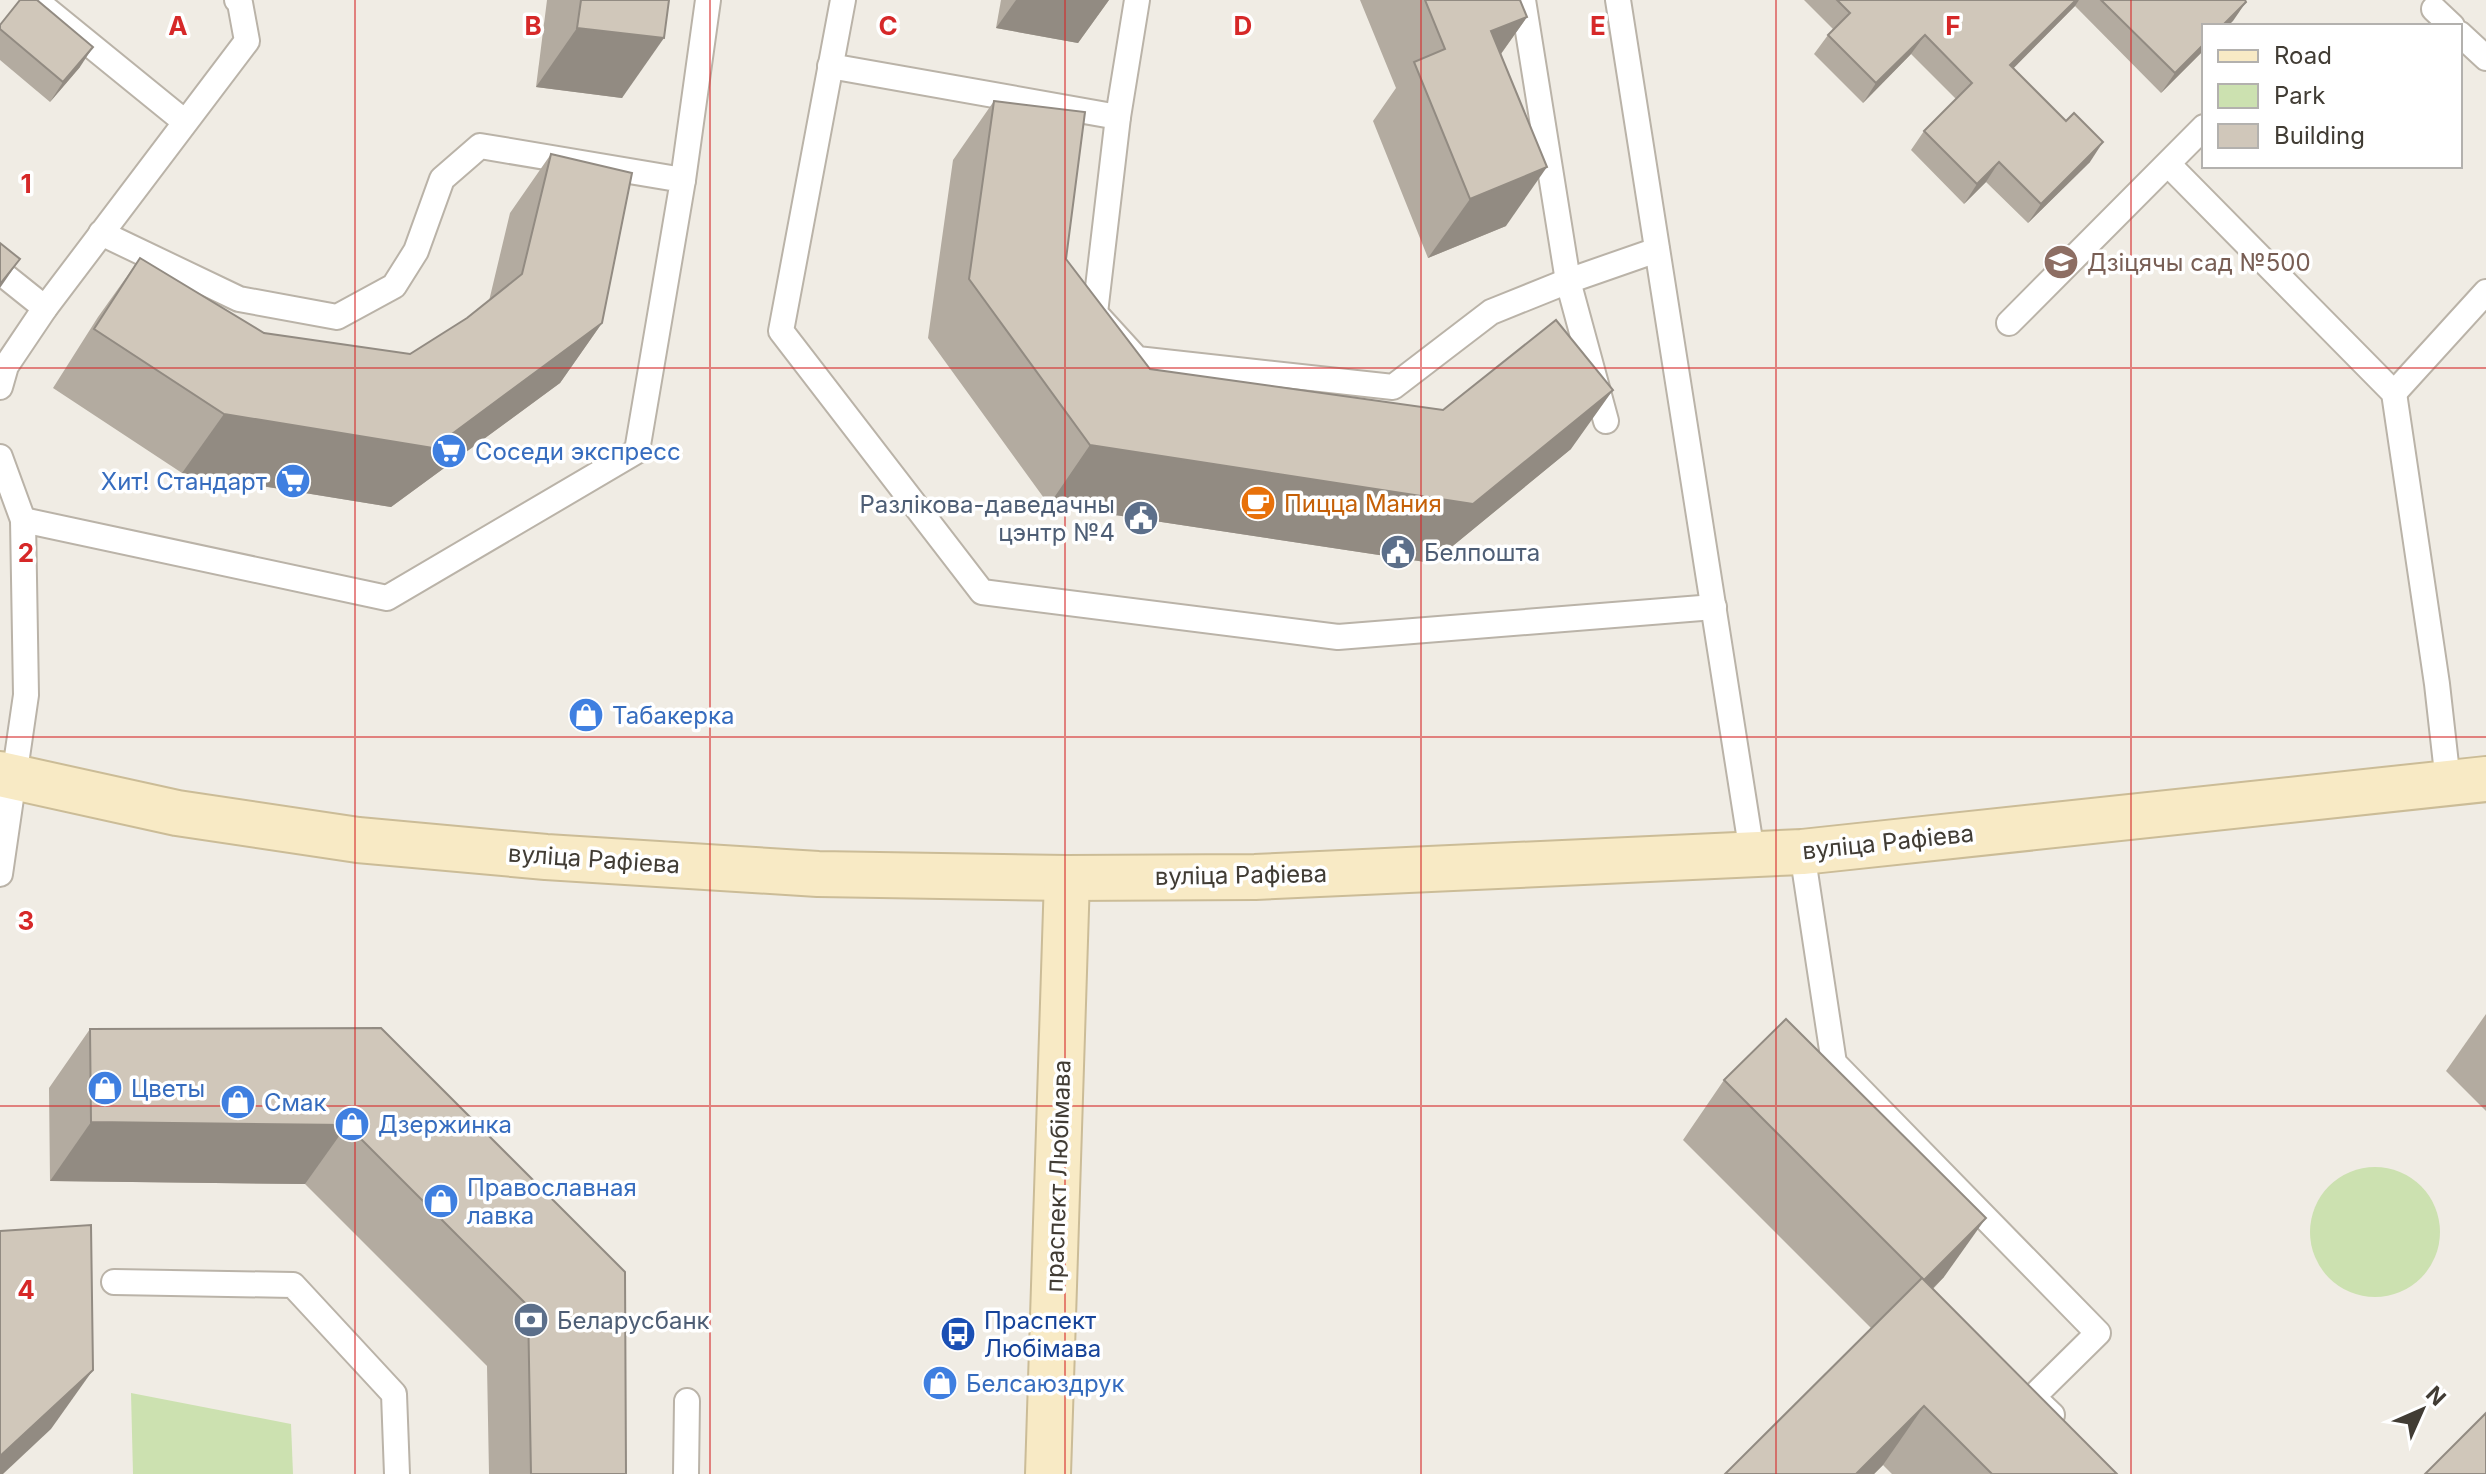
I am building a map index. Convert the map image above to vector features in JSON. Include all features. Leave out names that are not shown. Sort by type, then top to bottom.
[{"type":"main road","name":"вуліца Рафіева","points":[[8,776],[177,813],[358,840],[546,857],[818,874],[1067,878],[1255,877],[1802,852],[2467,780]]},
{"type":"main road","name":"праспект Любімава","points":[[1048,1474],[1067,878]]},
{"type":"lane","points":[[35,0],[185,122]]},
{"type":"lane","points":[[0,387],[6,366],[45,308],[247,41],[237,0]]},
{"type":"lane","points":[[23,520],[387,598],[637,451],[683,180],[708,0]]},
{"type":"lane","points":[[843,0],[781,331],[982,592],[1338,637],[1714,607]]},
{"type":"lane","points":[[1137,0],[1118,117],[1095,313],[1137,359],[1393,387],[1491,312],[1657,250]]},
{"type":"lane","points":[[1523,0],[1568,281],[1606,421]]},
{"type":"lane","points":[[1618,0],[1752,853]]},
{"type":"lane","points":[[2462,36],[2486,58]]},
{"type":"lane","points":[[830,66],[1118,117]]},
{"type":"lane","points":[[2009,323],[2202,129]]},
{"type":"lane","points":[[101,233],[239,299],[337,317],[394,286],[416,251],[442,179],[480,146],[683,180]]},
{"type":"lane","points":[[2168,164],[2394,393],[2437,684],[2467,780]]},
{"type":"lane","points":[[0,272],[45,308]]},
{"type":"lane","points":[[2394,393],[2486,292]]},
{"type":"lane","points":[[0,457],[23,520],[26,695],[8,776],[0,874]]},
{"type":"lane","points":[[1802,852],[1834,1063],[2098,1333],[2033,1397],[2066,1430]]},
{"type":"lane","points":[[114,1282],[293,1285],[394,1394],[397,1474]]},
{"type":"lane","points":[[686,1474],[687,1401]]},
{"type":"green space","points":[[2375,1167],[2400,1172],[2421,1186],[2435,1207],[2440,1232],[2435,1257],[2421,1278],[2400,1292],[2375,1297],[2350,1292],[2329,1278],[2315,1257],[2310,1232],[2315,1207],[2329,1186],[2350,1172]]},
{"type":"green space","points":[[131,1393],[291,1424],[293,1474],[133,1474]]},
{"type":"building","points":[[20,0],[37,0],[93,47],[63,82],[0,29]]},
{"type":"building","points":[[581,0],[669,0],[664,38],[577,28]]},
{"type":"building","points":[[1425,0],[1520,0],[1527,17],[1491,31],[1547,167],[1470,199],[1414,62],[1445,49]]},
{"type":"building","points":[[1837,0],[2076,0],[2010,65],[2066,121],[2074,113],[2103,142],[2041,204],[1999,162],[1977,184],[1924,131],[1972,83],[1925,35],[1876,83],[1828,35],[1850,13]]},
{"type":"building","points":[[2101,0],[2245,0],[2224,24],[2202,24],[2202,46],[2175,73]]},
{"type":"building","points":[[994,101],[1085,112],[1066,259],[1150,369],[1443,410],[1556,320],[1613,390],[1473,504],[1090,445],[969,279]]},
{"type":"building","points":[[551,154],[632,173],[602,323],[433,448],[224,414],[94,329],[140,258],[264,333],[410,354],[467,318],[522,274]]},
{"type":"building","points":[[0,243],[20,259],[0,284]]},
{"type":"building","points":[[1786,1019],[1986,1218],[1924,1280],[1724,1080]]},
{"type":"building","points":[[381,1028],[625,1272],[626,1474],[531,1474],[528,1306],[347,1125],[91,1122],[90,1029]]},
{"type":"building","points":[[91,1225],[93,1370],[0,1456],[0,1231]]},
{"type":"building","points":[[1922,1278],[2117,1474],[1992,1474],[1924,1406],[1856,1474],[1725,1474]]},
{"type":"building","points":[[2486,1413],[2486,1474],[2425,1474]]},
{"type":"place","name":"Дзіцячы сад №500","points":[[2061,262]]},
{"type":"place","name":"Соседи экспресс","points":[[449,451]]},
{"type":"place","name":"Хит! Стандарт","points":[[293,481]]},
{"type":"place","name":"Пицца Мания","points":[[1258,503]]},
{"type":"place","name":"Разлікова-даведачны цэнтр №4","points":[[1141,518]]},
{"type":"place","name":"Белпошта","points":[[1398,552]]},
{"type":"place","name":"Табакерка","points":[[586,715]]},
{"type":"place","name":"Цветы","points":[[105,1088]]},
{"type":"place","name":"Смак","points":[[238,1102]]},
{"type":"place","name":"Дзержинка","points":[[352,1124]]},
{"type":"place","name":"Православная лавка","points":[[441,1201]]},
{"type":"place","name":"Беларусбанк","points":[[531,1320]]},
{"type":"place","name":"Праспект Любімава","points":[[958,1334]]},
{"type":"place","name":"Белсаюздрук","points":[[940,1383]]}]
